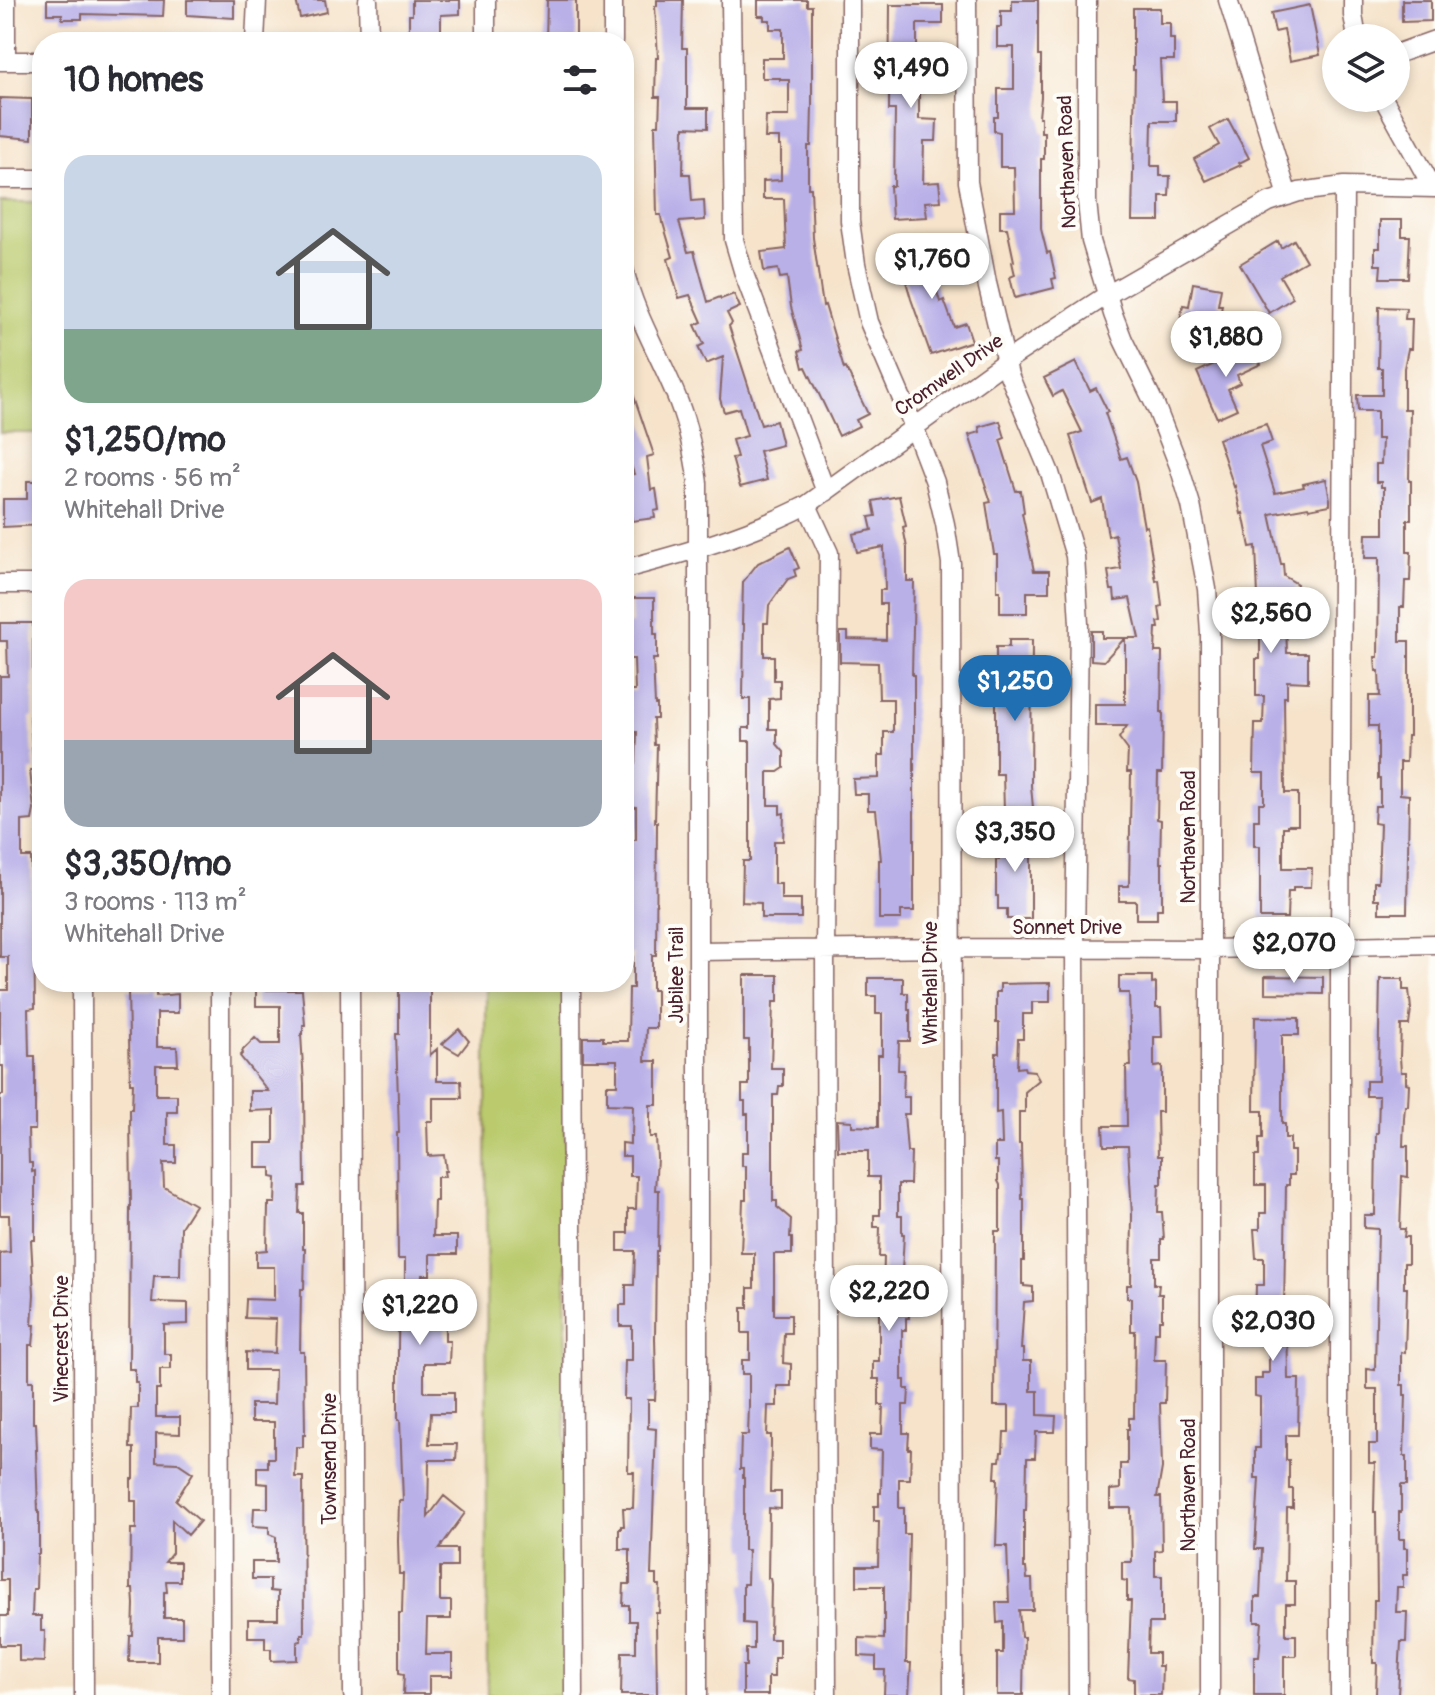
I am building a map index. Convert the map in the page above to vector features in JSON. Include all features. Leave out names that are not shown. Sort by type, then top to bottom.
[{"type":"street","points":[[6,0],[3,61],[32,61]]},
{"type":"street","points":[[255,32],[257,0]]},
{"type":"street","points":[[368,0],[369,32]]},
{"type":"street","points":[[486,0],[486,32]]},
{"type":"street","points":[[613,0],[613,32]]},
{"type":"street","points":[[731,0],[734,240],[826,492]]},
{"type":"street","name":"Whitehall Drive","points":[[850,0],[850,221],[856,264],[869,322],[935,482],[951,563],[953,1695]]},
{"type":"street","points":[[967,0],[968,182],[987,283],[1009,375],[1050,473],[1075,556],[1079,624],[1075,949],[1078,1695]]},
{"type":"street","name":"Northaven Road","points":[[1087,0],[1087,201],[1091,241],[1123,340],[1156,407],[1179,466],[1191,505],[1207,589],[1210,633],[1210,1695]]},
{"type":"street","points":[[1228,0],[1288,196]]},
{"type":"street","points":[[1353,0],[1355,24]]},
{"type":"street","points":[[1410,49],[1435,40]]},
{"type":"street","points":[[1391,112],[1434,188]]},
{"type":"street","points":[[0,179],[32,179]]},
{"type":"street","points":[[1340,1695],[1344,186]]},
{"type":"street","name":"Cromwell Drive","points":[[634,566],[699,549],[807,505],[1006,361],[1107,295],[1269,202],[1299,192],[1344,186],[1434,188]]},
{"type":"street","name":"Jubilee Trail","points":[[634,298],[679,402],[692,441],[698,483],[698,1695]]},
{"type":"street","points":[[807,505],[829,553],[825,950],[827,1695]]},
{"type":"street","points":[[0,584],[32,584]]},
{"type":"street","name":"Sonnet Drive","points":[[698,951],[1340,948],[1435,944]]},
{"type":"street","name":"Vinecrest Drive","points":[[82,992],[84,1695]]},
{"type":"street","points":[[220,992],[221,1695]]},
{"type":"street","name":"Townsend Drive","points":[[350,992],[353,1695]]},
{"type":"street","points":[[571,992],[574,1695]]},
{"type":"green space","points":[[0,202],[32,202],[32,433],[0,433]]},
{"type":"green space","points":[[486,992],[565,992],[566,1695],[487,1695]]},
{"type":"building","points":[[47,0],[164,0],[163,16],[82,14],[82,19],[62,19],[62,14],[47,14]]},
{"type":"building","points":[[187,0],[234,0],[234,18],[187,15]]},
{"type":"building","points":[[296,0],[325,0],[327,12],[300,18]]},
{"type":"building","points":[[412,0],[460,0],[460,14],[441,15],[441,32],[409,32],[409,15],[412,15]]},
{"type":"building","points":[[547,0],[576,0],[576,32],[546,32]]},
{"type":"building","points":[[657,0],[683,0],[682,48],[687,48],[687,108],[708,108],[708,128],[684,127],[683,174],[690,174],[692,201],[704,200],[705,220],[679,222],[688,252],[694,251],[708,302],[734,294],[740,307],[727,313],[732,323],[729,326],[761,425],[776,421],[782,445],[759,451],[767,480],[740,487],[732,458],[737,457],[732,440],[747,436],[739,408],[724,412],[720,399],[723,357],[706,364],[698,347],[704,344],[695,325],[702,322],[690,295],[679,298],[668,259],[673,257],[661,215],[657,215],[655,125],[659,125],[660,97],[655,97]]},
{"type":"building","points":[[758,0],[807,0],[807,6],[812,6],[808,188],[811,188],[813,238],[823,306],[844,369],[868,414],[856,420],[859,426],[839,436],[806,367],[803,368],[799,351],[803,350],[791,307],[787,277],[780,278],[778,269],[764,271],[761,252],[786,249],[784,199],[763,199],[763,181],[781,180],[781,146],[779,138],[765,138],[766,116],[789,116],[789,80],[762,78],[762,58],[783,58],[783,29],[770,29],[770,20],[758,16]]},
{"type":"building","points":[[1012,0],[1038,0],[1038,56],[1041,56],[1039,117],[1041,132],[1044,132],[1041,229],[1056,278],[1052,279],[1054,288],[1015,298],[1010,277],[1015,275],[1014,261],[1007,228],[1000,228],[1000,210],[1015,210],[1014,167],[1000,167],[1000,132],[994,131],[994,117],[998,117],[998,89],[1014,89],[1014,47],[997,47],[1001,11],[1012,11]]},
{"type":"building","points":[[1402,0],[1431,0],[1431,21],[1402,22]]},
{"type":"building","points":[[890,5],[943,5],[943,24],[917,24],[917,64],[942,64],[942,84],[919,84],[919,119],[937,120],[936,141],[924,141],[923,183],[939,182],[941,201],[925,202],[927,217],[892,219],[890,186],[894,186],[895,110],[889,110]]},
{"type":"building","points":[[1310,5],[1320,55],[1290,61],[1284,30],[1275,32],[1271,13]]},
{"type":"building","points":[[1133,8],[1160,8],[1160,23],[1170,23],[1170,39],[1174,39],[1174,60],[1160,60],[1162,101],[1176,101],[1176,121],[1152,121],[1151,166],[1160,166],[1160,176],[1170,176],[1169,196],[1160,196],[1160,221],[1132,221]]},
{"type":"building","points":[[0,98],[32,99],[32,139],[0,136]]},
{"type":"building","points":[[1228,119],[1249,158],[1206,181],[1194,159],[1219,145],[1210,129]]},
{"type":"building","points":[[1380,220],[1402,220],[1402,236],[1410,236],[1408,278],[1380,278],[1381,265],[1375,265],[1375,248],[1380,248]]},
{"type":"building","points":[[1294,240],[1306,261],[1280,276],[1293,298],[1269,313],[1240,264],[1278,241],[1281,248]]},
{"type":"building","points":[[942,244],[947,262],[930,267],[940,302],[944,300],[954,327],[966,323],[972,341],[931,355],[899,257]]},
{"type":"building","points":[[1193,283],[1221,288],[1218,305],[1222,305],[1215,350],[1176,343],[1183,305],[1189,306]]},
{"type":"building","points":[[1379,307],[1406,308],[1405,319],[1412,319],[1411,349],[1408,349],[1404,368],[1404,409],[1410,409],[1411,520],[1407,520],[1407,552],[1411,552],[1410,581],[1405,581],[1404,607],[1400,607],[1400,641],[1409,641],[1409,736],[1406,762],[1400,762],[1400,794],[1409,795],[1407,913],[1379,913],[1379,899],[1374,899],[1374,882],[1378,882],[1380,824],[1374,823],[1375,806],[1380,806],[1380,779],[1378,726],[1369,726],[1369,696],[1380,696],[1375,657],[1378,657],[1379,558],[1365,558],[1366,534],[1384,534],[1384,487],[1381,487],[1381,482],[1376,482],[1376,464],[1381,464],[1382,439],[1377,439],[1377,411],[1358,411],[1357,395],[1382,395],[1382,368],[1378,368]]},
{"type":"building","points":[[1253,346],[1261,364],[1237,375],[1240,383],[1228,389],[1237,409],[1217,418],[1197,372]]},
{"type":"building","points":[[1076,362],[1090,391],[1096,388],[1108,412],[1105,413],[1121,459],[1127,457],[1136,482],[1144,527],[1147,526],[1156,581],[1159,580],[1162,606],[1159,607],[1161,621],[1158,622],[1159,628],[1156,628],[1155,652],[1162,652],[1162,773],[1158,773],[1157,819],[1161,820],[1162,909],[1157,909],[1157,919],[1136,919],[1136,901],[1119,901],[1119,886],[1129,886],[1131,772],[1127,772],[1128,750],[1119,738],[1127,726],[1095,726],[1095,704],[1125,704],[1125,638],[1139,638],[1130,598],[1115,600],[1114,590],[1111,590],[1108,571],[1121,569],[1115,534],[1108,536],[1102,499],[1092,503],[1070,436],[1082,432],[1062,391],[1053,396],[1044,378]]},
{"type":"building","points":[[634,396],[654,455],[647,457],[651,490],[656,489],[659,510],[654,511],[655,518],[634,521]]},
{"type":"building","points":[[1000,421],[1005,438],[1000,440],[1016,491],[1021,491],[1022,513],[1034,571],[1049,571],[1049,592],[1027,592],[1027,613],[1000,613],[997,554],[994,554],[986,503],[991,502],[969,435],[980,432],[979,427]]},
{"type":"building","points":[[1266,424],[1272,442],[1260,446],[1275,493],[1326,479],[1330,499],[1330,505],[1270,514],[1284,576],[1297,584],[1293,596],[1285,596],[1287,653],[1308,653],[1308,682],[1287,681],[1287,697],[1284,697],[1285,793],[1298,793],[1298,825],[1283,827],[1283,868],[1312,868],[1311,887],[1293,887],[1293,891],[1288,891],[1287,918],[1260,918],[1260,846],[1254,846],[1254,820],[1259,820],[1259,803],[1264,803],[1264,773],[1254,773],[1255,723],[1263,723],[1264,696],[1256,696],[1260,624],[1255,625],[1254,597],[1258,597],[1256,546],[1250,547],[1235,486],[1218,439]]},
{"type":"building","points":[[27,481],[32,481],[32,526],[3,527],[3,499],[27,499]]},
{"type":"building","points":[[899,496],[906,526],[903,527],[907,548],[907,581],[914,581],[914,911],[901,911],[901,919],[879,919],[881,860],[876,810],[868,810],[868,794],[854,794],[853,779],[879,778],[879,755],[884,755],[884,732],[893,732],[893,699],[879,699],[878,663],[840,662],[840,632],[848,632],[848,639],[886,640],[886,604],[880,604],[880,590],[885,590],[884,547],[857,552],[853,534],[872,530],[869,517],[876,516],[873,501]]},
{"type":"building","points":[[790,547],[799,568],[794,570],[796,576],[788,579],[769,605],[768,623],[764,623],[764,656],[774,656],[774,680],[780,680],[780,698],[769,699],[769,729],[777,729],[777,744],[784,752],[784,768],[778,772],[768,772],[768,805],[780,805],[780,814],[784,813],[783,841],[774,841],[774,884],[781,884],[781,899],[801,899],[801,918],[761,918],[761,903],[742,902],[743,861],[750,861],[750,741],[743,741],[743,728],[750,728],[750,699],[743,699],[743,582],[758,563]]},
{"type":"building","points":[[634,598],[654,598],[657,659],[653,659],[657,719],[653,719],[654,745],[657,745],[657,822],[656,955],[652,955],[652,990],[656,990],[656,1028],[646,1028],[645,1061],[657,1061],[657,1105],[650,1105],[650,1137],[656,1137],[655,1190],[659,1190],[656,1379],[655,1400],[648,1400],[648,1428],[656,1429],[651,1575],[657,1575],[657,1585],[660,1585],[659,1613],[656,1613],[657,1695],[621,1695],[622,1652],[636,1652],[636,1621],[629,1621],[629,1605],[623,1605],[624,1584],[630,1584],[630,1549],[619,1549],[619,1529],[624,1526],[623,1508],[633,1508],[634,1472],[628,1472],[629,1399],[624,1399],[625,1360],[632,1360],[632,1326],[620,1326],[620,1305],[626,1305],[626,1285],[634,1285],[635,1251],[618,1251],[618,1233],[628,1233],[628,1209],[636,1209],[637,1176],[630,1176],[630,1156],[622,1156],[622,1143],[630,1144],[632,1136],[633,1105],[607,1104],[607,1085],[617,1085],[617,1060],[583,1060],[583,1037],[628,1041],[629,992],[634,992]]},
{"type":"building","points":[[0,623],[32,623],[32,820],[22,821],[22,857],[31,857],[32,992],[35,992],[35,1008],[28,1009],[29,1056],[35,1056],[35,1130],[28,1130],[29,1163],[32,1163],[32,1172],[35,1171],[35,1240],[31,1240],[32,1325],[35,1325],[33,1345],[29,1345],[29,1381],[33,1381],[39,1513],[39,1554],[32,1616],[41,1616],[41,1631],[45,1631],[44,1662],[19,1661],[19,1645],[0,1645],[0,1616],[8,1616],[8,1580],[0,1580],[0,1253],[10,1252],[9,1215],[0,1215],[0,1095],[3,1095],[3,1066],[0,1066],[0,990],[8,990],[8,957],[0,957],[0,676],[8,676],[7,641],[0,641]]},
{"type":"building","points":[[1091,631],[1102,631],[1102,638],[1125,638],[1104,661],[1091,660]]},
{"type":"building","points":[[1009,640],[1032,640],[1033,808],[1004,810],[1003,774],[996,774],[996,647],[1009,647]]},
{"type":"building","points":[[999,832],[1037,832],[1037,847],[1031,847],[1031,919],[1007,919],[1007,909],[998,909],[996,860],[999,860]]},
{"type":"building","points":[[744,975],[778,975],[778,1002],[773,1002],[771,1068],[783,1068],[783,1086],[779,1086],[778,1095],[773,1095],[773,1201],[777,1201],[777,1207],[791,1219],[792,1238],[792,1254],[774,1254],[774,1315],[791,1315],[791,1333],[784,1333],[783,1363],[791,1364],[791,1386],[777,1386],[777,1406],[768,1406],[770,1492],[781,1492],[781,1509],[769,1508],[770,1639],[779,1639],[779,1658],[774,1658],[774,1677],[768,1677],[768,1695],[743,1695],[746,1649],[754,1649],[754,1624],[743,1623],[743,1584],[747,1584],[748,1550],[744,1550],[744,1478],[743,1469],[740,1469],[741,1435],[748,1435],[749,1406],[749,1374],[742,1374],[742,1360],[750,1360],[750,1333],[742,1333],[742,1308],[748,1308],[748,1288],[754,1288],[754,1253],[741,1253],[743,1200],[746,1200],[746,1166],[742,1166],[742,1152],[748,1152],[748,1114],[745,1114],[745,1101],[742,1101],[742,1085],[749,1085],[749,1040],[744,1040]]},
{"type":"building","points":[[1119,976],[1152,976],[1152,984],[1156,983],[1156,1008],[1161,1008],[1162,1037],[1154,1037],[1154,1067],[1162,1066],[1162,1112],[1157,1112],[1158,1156],[1162,1156],[1158,1212],[1162,1212],[1164,1239],[1161,1239],[1161,1258],[1154,1258],[1154,1284],[1159,1284],[1158,1294],[1162,1294],[1162,1320],[1159,1320],[1159,1332],[1155,1332],[1154,1360],[1166,1360],[1165,1403],[1160,1403],[1162,1468],[1157,1497],[1161,1497],[1162,1550],[1155,1551],[1155,1576],[1162,1576],[1162,1623],[1149,1623],[1148,1653],[1158,1653],[1158,1666],[1162,1666],[1161,1695],[1134,1695],[1134,1679],[1128,1678],[1131,1601],[1127,1601],[1127,1581],[1122,1580],[1122,1562],[1132,1562],[1131,1508],[1110,1508],[1110,1490],[1120,1489],[1120,1464],[1127,1464],[1127,1429],[1129,1418],[1134,1418],[1135,1331],[1131,1331],[1131,1298],[1127,1298],[1127,1285],[1131,1285],[1132,1215],[1128,1146],[1104,1146],[1103,1126],[1127,1126],[1126,1066],[1131,1066],[1129,993],[1119,993]]},
{"type":"building","points":[[1265,976],[1323,977],[1323,994],[1265,993]]},
{"type":"building","points":[[868,978],[903,978],[903,993],[908,993],[910,1010],[910,1041],[899,1041],[898,1070],[904,1070],[903,1097],[909,1097],[909,1114],[904,1114],[907,1152],[911,1152],[910,1184],[898,1184],[898,1216],[902,1216],[904,1234],[901,1289],[907,1290],[909,1318],[906,1318],[906,1330],[902,1330],[902,1380],[905,1380],[905,1389],[909,1389],[908,1405],[903,1405],[903,1433],[909,1433],[910,1479],[899,1479],[899,1508],[904,1508],[904,1534],[909,1534],[906,1663],[911,1663],[909,1695],[884,1695],[885,1670],[876,1670],[876,1657],[859,1656],[859,1638],[884,1639],[884,1586],[857,1586],[857,1566],[878,1566],[879,1521],[874,1521],[874,1506],[879,1506],[881,1493],[882,1450],[870,1449],[870,1434],[882,1434],[883,1405],[879,1405],[879,1379],[873,1379],[873,1361],[879,1361],[879,1290],[883,1290],[884,1257],[879,1257],[880,1227],[874,1227],[874,1215],[880,1215],[879,1177],[868,1177],[868,1151],[838,1151],[837,1120],[852,1121],[852,1126],[878,1127],[878,1055],[882,1055],[882,1014],[876,1014],[876,996],[868,996]]},
{"type":"building","points":[[1380,979],[1403,979],[1403,990],[1409,990],[1411,1009],[1409,1025],[1401,1025],[1400,1057],[1401,1072],[1406,1072],[1406,1083],[1409,1084],[1403,1146],[1408,1146],[1408,1177],[1402,1176],[1400,1229],[1405,1229],[1404,1237],[1408,1237],[1408,1263],[1404,1263],[1404,1288],[1407,1288],[1405,1353],[1401,1352],[1401,1385],[1404,1385],[1406,1395],[1404,1456],[1407,1456],[1407,1485],[1401,1485],[1399,1512],[1399,1539],[1404,1539],[1404,1548],[1407,1548],[1407,1575],[1403,1575],[1403,1587],[1397,1587],[1396,1612],[1407,1612],[1406,1642],[1401,1642],[1398,1695],[1376,1695],[1377,1663],[1373,1663],[1374,1600],[1377,1600],[1376,1512],[1375,1463],[1369,1463],[1369,1444],[1377,1444],[1377,1389],[1367,1389],[1367,1369],[1375,1370],[1378,1229],[1364,1228],[1364,1215],[1375,1215],[1379,1096],[1366,1096],[1366,1081],[1378,1081]]},
{"type":"building","points":[[1050,983],[1050,1002],[1032,1002],[1032,1014],[1023,1014],[1023,1039],[1018,1039],[1017,1068],[1034,1071],[1039,1080],[1025,1092],[1025,1112],[1019,1112],[1024,1199],[1022,1284],[1033,1287],[1033,1301],[1024,1302],[1021,1349],[1023,1361],[1031,1361],[1031,1391],[1038,1391],[1038,1415],[1056,1416],[1055,1432],[1036,1432],[1035,1458],[1027,1458],[1024,1568],[1027,1579],[1032,1579],[1033,1610],[1019,1610],[1021,1637],[1024,1637],[1023,1695],[997,1695],[997,1653],[1003,1653],[1003,1622],[997,1623],[996,1602],[1009,1602],[1007,1546],[996,1546],[998,1478],[995,1478],[996,1461],[1000,1461],[1003,1452],[1004,1432],[1009,1432],[1009,1406],[994,1406],[995,1231],[1000,1231],[1000,1185],[995,1144],[1002,1144],[1001,1112],[996,1113],[999,1023],[996,1023],[996,992],[1000,992],[1000,984]]},
{"type":"building","points":[[128,992],[156,992],[156,996],[178,994],[178,1013],[157,1013],[157,1047],[177,1047],[178,1065],[156,1065],[156,1095],[177,1095],[177,1112],[167,1112],[167,1145],[176,1145],[176,1163],[163,1163],[164,1187],[195,1205],[181,1227],[180,1276],[154,1276],[152,1302],[188,1303],[188,1324],[164,1325],[164,1354],[171,1354],[171,1369],[160,1369],[156,1417],[180,1417],[180,1434],[156,1433],[156,1462],[178,1463],[193,1473],[176,1500],[200,1521],[188,1535],[172,1520],[172,1553],[165,1562],[180,1562],[180,1581],[166,1581],[164,1618],[182,1618],[182,1637],[158,1637],[158,1662],[129,1662],[134,1604],[133,1589],[130,1589],[131,1529],[136,1529],[136,1501],[131,1501],[134,1448],[130,1448],[131,1408],[138,1408],[135,1369],[129,1369],[130,1109],[133,1083],[130,1083]]},
{"type":"building","points":[[256,992],[302,992],[305,1186],[300,1186],[299,1213],[303,1213],[305,1249],[300,1352],[304,1352],[305,1435],[303,1447],[296,1447],[295,1477],[303,1477],[304,1634],[297,1642],[297,1660],[271,1661],[271,1649],[265,1649],[265,1637],[248,1637],[248,1619],[278,1619],[278,1592],[270,1591],[270,1579],[252,1579],[252,1562],[276,1562],[276,1537],[269,1534],[269,1527],[253,1526],[254,1508],[268,1508],[268,1484],[257,1483],[257,1467],[268,1467],[268,1458],[274,1458],[274,1422],[251,1422],[251,1404],[274,1404],[275,1370],[246,1370],[246,1352],[275,1353],[276,1319],[245,1318],[246,1299],[274,1300],[274,1267],[256,1267],[256,1251],[267,1250],[268,1206],[275,1203],[276,1178],[271,1177],[271,1168],[256,1168],[256,1143],[274,1143],[274,1110],[250,1111],[250,1091],[268,1091],[240,1056],[255,1038],[261,1044],[280,1044],[280,1006],[256,1006]]},
{"type":"building","points":[[399,992],[430,992],[430,1055],[437,1049],[437,1081],[461,1081],[462,1098],[433,1098],[433,1121],[427,1121],[428,1156],[444,1155],[446,1171],[445,1177],[437,1177],[433,1236],[457,1236],[457,1254],[430,1254],[430,1275],[422,1275],[421,1300],[445,1300],[445,1341],[450,1341],[449,1363],[424,1363],[424,1392],[454,1392],[454,1413],[431,1413],[429,1444],[457,1444],[456,1460],[429,1460],[428,1517],[444,1496],[465,1513],[439,1549],[457,1549],[457,1567],[440,1567],[440,1601],[451,1601],[451,1619],[427,1619],[426,1654],[452,1654],[452,1676],[429,1676],[429,1694],[403,1694],[404,1674],[399,1673],[399,1613],[402,1613],[403,1574],[399,1574],[398,1541],[399,1501],[403,1501],[398,1346],[399,1290],[405,1290],[405,1259],[398,1259],[396,1034],[399,1034]]},
{"type":"building","points":[[1255,1017],[1299,1018],[1299,1035],[1282,1035],[1282,1124],[1285,1124],[1285,1138],[1290,1138],[1290,1151],[1294,1151],[1294,1175],[1289,1175],[1289,1185],[1286,1185],[1284,1309],[1287,1309],[1288,1379],[1299,1379],[1298,1435],[1286,1435],[1293,1508],[1287,1508],[1286,1581],[1295,1581],[1295,1604],[1286,1604],[1286,1635],[1296,1635],[1296,1656],[1284,1656],[1284,1695],[1254,1695],[1254,1657],[1259,1657],[1262,1622],[1255,1622],[1255,1597],[1260,1597],[1262,1549],[1255,1549],[1259,1478],[1255,1478],[1255,1448],[1260,1448],[1260,1397],[1255,1396],[1255,1379],[1262,1379],[1262,1373],[1269,1373],[1269,1331],[1255,1331],[1256,1285],[1264,1285],[1264,1258],[1256,1258],[1254,1229],[1260,1229],[1260,1213],[1266,1213],[1266,1185],[1255,1185],[1255,1156],[1259,1156],[1259,1138],[1263,1138],[1263,1111],[1254,1111]]},
{"type":"building","points":[[459,1029],[469,1041],[459,1054],[442,1044]]}]
